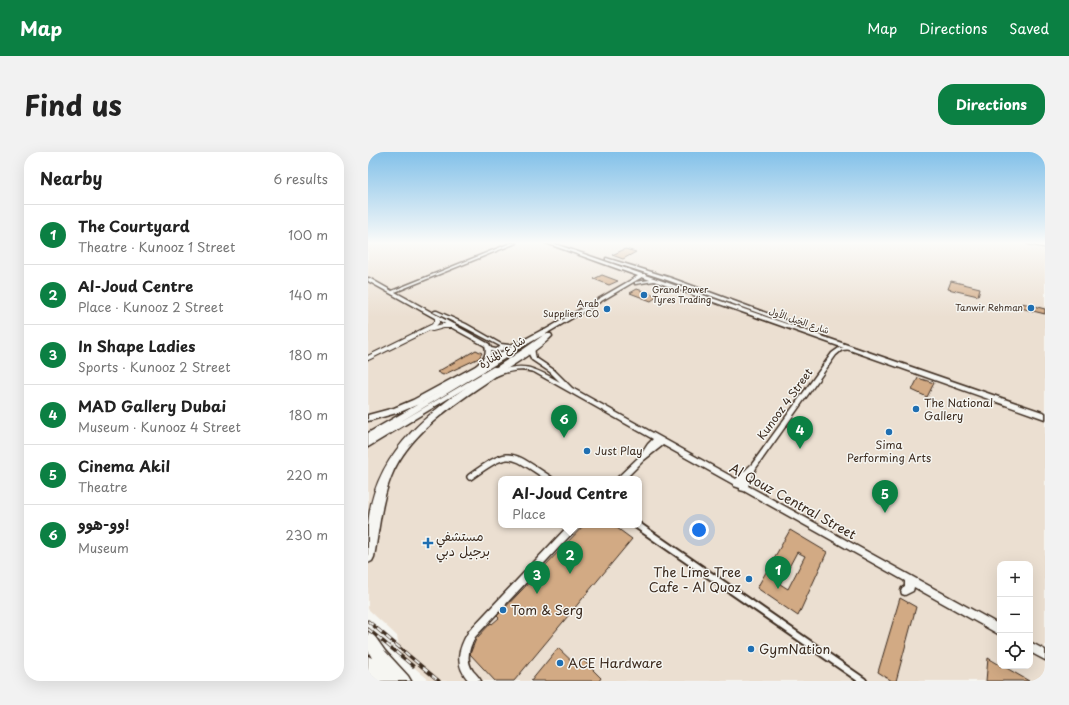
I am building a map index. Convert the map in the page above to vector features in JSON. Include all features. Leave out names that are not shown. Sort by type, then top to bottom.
[{"type":"highway","points":[[368,418],[416,402],[475,369],[547,334]]},
{"type":"highway","points":[[368,557],[384,482],[398,454],[410,438],[427,422],[450,404],[489,378],[529,344]]},
{"type":"highway","points":[[368,639],[380,656],[403,681]]},
{"type":"highway","points":[[368,663],[388,681]]},
{"type":"main road","points":[[611,268],[623,272],[627,277],[620,288]]},
{"type":"main road","name":"شارع الخيل الأول","points":[[622,268],[691,286],[807,329],[1045,411]]},
{"type":"main road","name":"شارع الخيل الأول","points":[[627,268],[645,274],[657,281],[1045,416]]},
{"type":"main road","name":"شارع المنارة","points":[[368,437],[637,283],[645,274]]},
{"type":"main road","name":"شارع المنارة","points":[[368,444],[645,274]]},
{"type":"main road","points":[[637,283],[644,281],[657,281]]},
{"type":"street","points":[[391,291],[451,268]]},
{"type":"street","points":[[368,279],[454,326],[485,344],[489,349],[498,351],[502,348],[502,345]]},
{"type":"street","points":[[412,304],[453,319],[502,345],[529,344]]},
{"type":"street","points":[[423,332],[436,324],[437,317]]},
{"type":"street","points":[[368,358],[423,332],[440,326],[454,326]]},
{"type":"street","points":[[829,341],[834,346],[834,354]]},
{"type":"street","name":"Al Qouz Central Street","points":[[529,344],[534,359],[552,371],[574,394]]},
{"type":"street","points":[[834,354],[841,349],[851,348]]},
{"type":"street","points":[[475,369],[486,359],[489,349]]},
{"type":"street","name":"Kunooz 4 Street","points":[[743,488],[754,466],[834,354]]},
{"type":"street","name":"Al Qouz Central Street","points":[[489,378],[509,369],[525,368],[536,372],[997,628]]},
{"type":"street","points":[[624,476],[660,441]]},
{"type":"street","points":[[470,477],[495,459],[509,455],[518,457],[546,476]]},
{"type":"street","name":"Kunooz 4 Street","points":[[736,484],[754,466]]},
{"type":"street","points":[[476,681],[469,675],[464,665],[465,648],[475,630],[572,528]]},
{"type":"street","points":[[641,528],[863,681]]},
{"type":"street","points":[[905,591],[910,588],[910,581]]},
{"type":"street","points":[[1033,649],[1045,655]]},
{"type":"shaded area","points":[[368,268],[1045,268],[1045,681],[430,681],[401,656],[397,636],[368,609]]},
{"type":"building","points":[[602,275],[618,281],[609,285],[594,279]]},
{"type":"building","points":[[951,281],[980,288],[978,296],[948,289]]},
{"type":"building","name":"Grand Power Tyres Trading","points":[[637,289],[658,296],[651,301],[630,293]]},
{"type":"building","name":"Tanwir Rehman","points":[[1022,303],[1045,309],[1045,314],[1021,308]]},
{"type":"building","points":[[476,350],[482,353],[479,358],[443,375],[437,372]]},
{"type":"building","points":[[918,378],[934,383],[927,397],[912,390]]},
{"type":"building","points":[[581,528],[617,528],[632,539],[514,681],[495,681],[470,654],[476,639],[491,623],[492,624],[499,618],[497,616]]},
{"type":"building","points":[[790,530],[827,552],[798,616],[757,588]],"holes":[[[797,552],[805,556],[788,589],[780,584]]]},
{"type":"building","points":[[900,598],[916,607],[896,681],[892,681],[878,672]]},
{"type":"building","name":"ACE Hardware","points":[[558,648],[577,666],[582,659],[601,678],[599,681],[531,681]]},
{"type":"building","points":[[988,658],[997,663],[997,669],[1008,669],[1029,681],[986,681]]},
{"type":"railway","points":[[368,621],[439,681]]},
{"type":"railway","points":[[368,629],[413,666]]},
{"type":"place","name":"Grand Power Tyres Trading","points":[[644,295]]},
{"type":"place","name":"Tanwir Rehman","points":[[1031,308]]},
{"type":"place","name":"Arab Suppliers CO","points":[[607,309]]},
{"type":"place","name":"The National Gallery","points":[[916,409]]},
{"type":"place","name":"Sima Performing Arts","points":[[889,432]]},
{"type":"place","name":"وو-هوو!","points":[[564,438]]},
{"type":"place","name":"MAD Gallery Dubai","points":[[800,449]]},
{"type":"place","name":"Just Play","points":[[587,451]]},
{"type":"place","name":"Cinema Akil","points":[[885,513]]},
{"type":"place","name":"مستشفي برجيل دبي","points":[[428,543]]},
{"type":"place","name":"Al-Joud Centre","points":[[570,574]]},
{"type":"place","name":"The Lime Tree Cafe - Al Quoz","points":[[749,579]]},
{"type":"place","name":"The Courtyard","points":[[778,589]]},
{"type":"place","name":"In Shape Ladies","points":[[537,594]]},
{"type":"place","name":"Tom & Serg","points":[[503,610]]},
{"type":"place","name":"GymNation","points":[[751,649]]},
{"type":"place","name":"ACE Hardware","points":[[560,663]]}]
